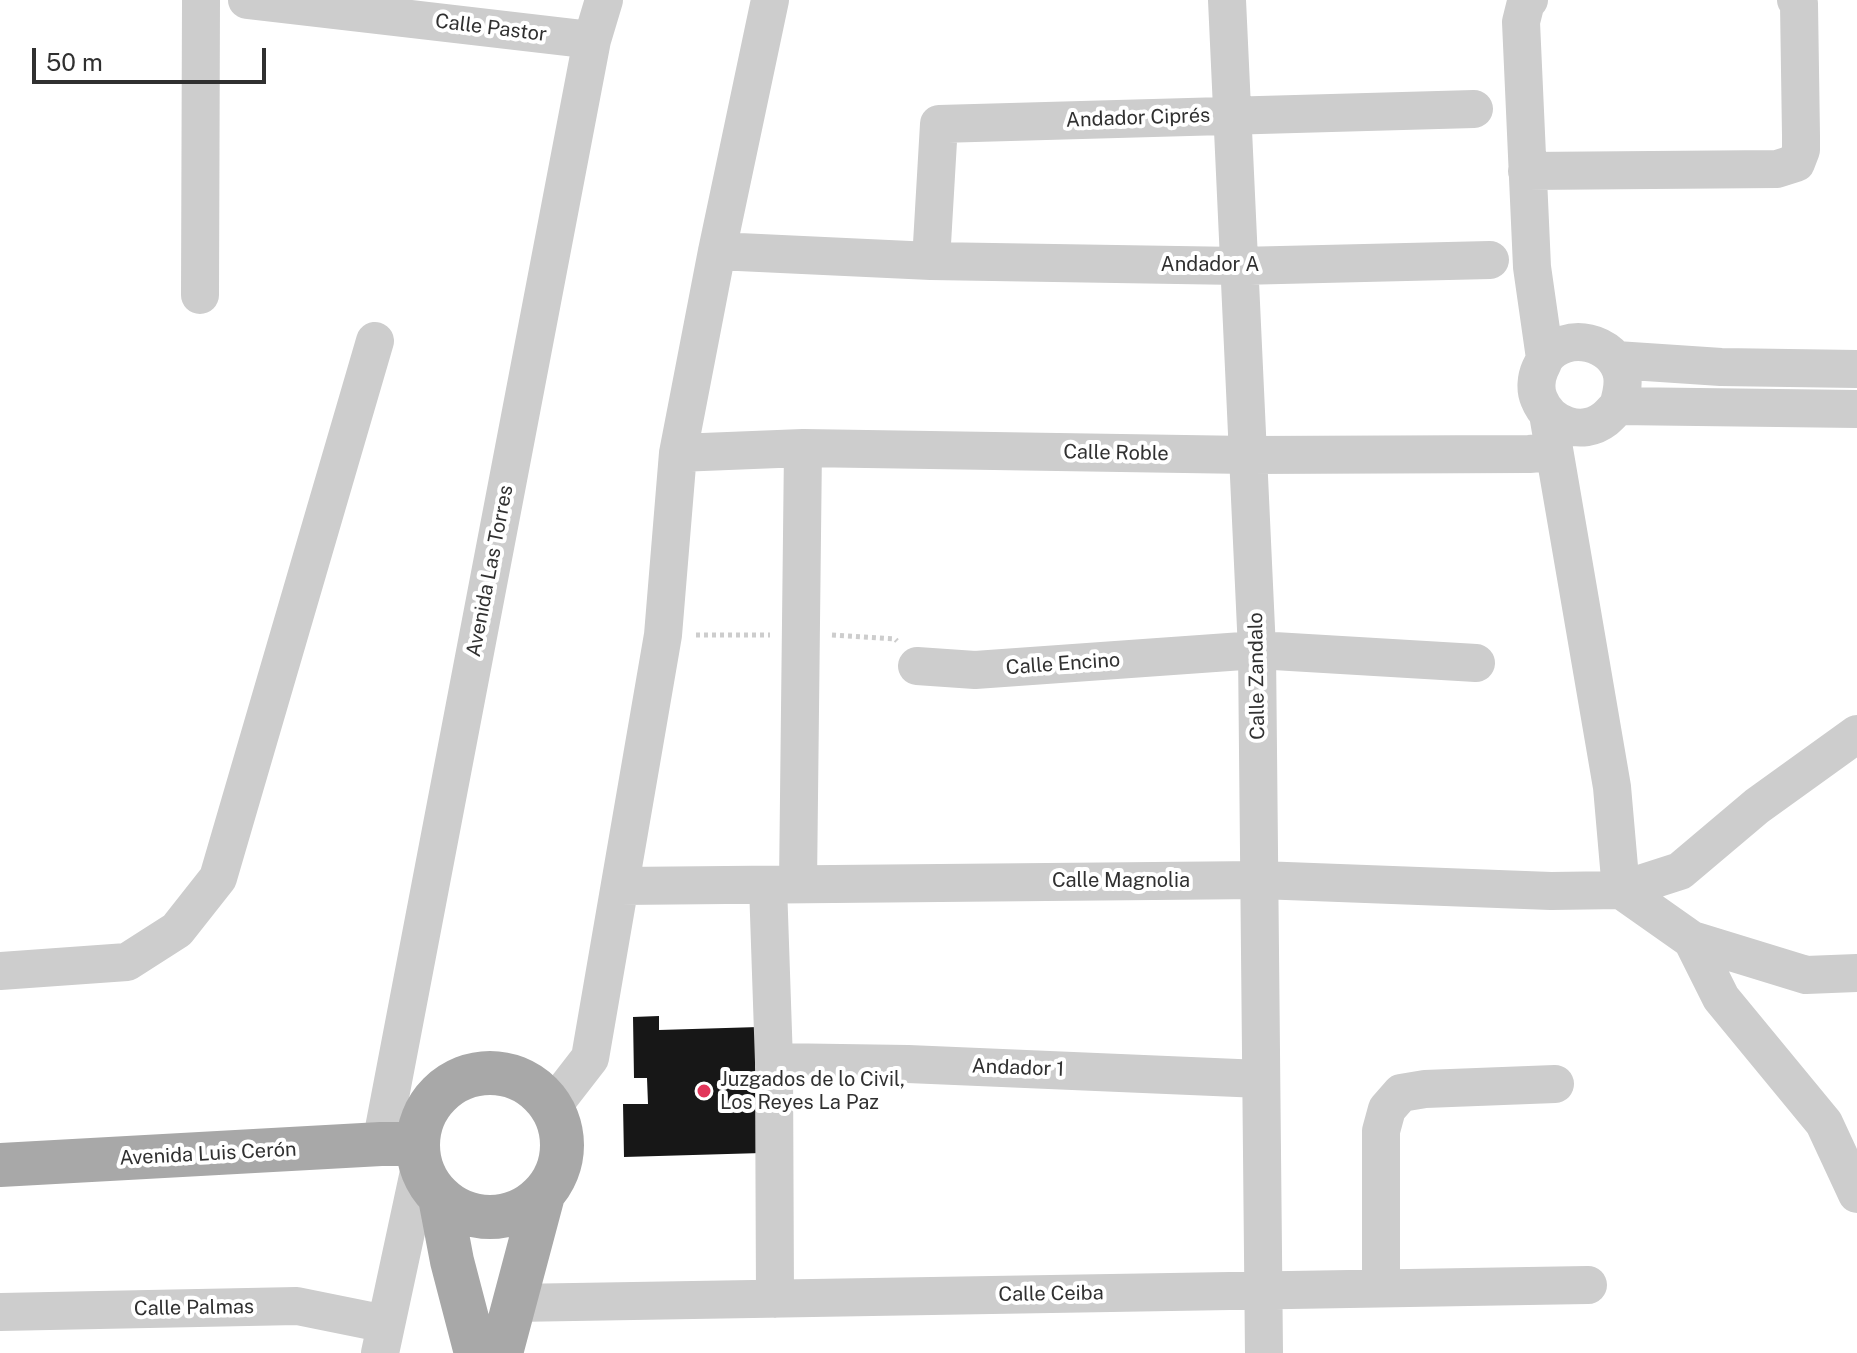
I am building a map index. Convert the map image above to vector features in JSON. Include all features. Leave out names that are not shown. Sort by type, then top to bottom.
[{"type":"main road","points":[[415,1163],[456,1210],[474,1216],[511,1214],[528,1207],[543,1195],[554,1179],[561,1161],[563,1143],[560,1124],[541,1092],[526,1081],[499,1073],[471,1074],[454,1082],[439,1093],[427,1108],[420,1125],[415,1163],[452,1261],[476,1353]]},
{"type":"main road","name":"Avenida Luis Cerón","points":[[0,1165],[415,1163]]},
{"type":"main road","points":[[501,1353],[543,1195]]},
{"type":"street","points":[[200,295],[201,0]]},
{"type":"street","name":"Calle Pastor","points":[[247,0],[418,10],[592,40]]},
{"type":"street","name":"Avenida Las Torres","points":[[383,1338],[415,1163],[592,40],[604,0]]},
{"type":"street","points":[[552,1107],[590,1058],[663,635],[678,453],[770,0]]},
{"type":"street","name":"Calle Zandalo","points":[[1227,0],[1257,650],[1264,1353]]},
{"type":"street","points":[[1529,0],[1521,22],[1527,171],[1532,267],[1545,358]]},
{"type":"street","points":[[1527,171],[1777,169],[1796,163],[1801,150],[1799,4],[1796,0]]},
{"type":"street","name":"Andador Ciprés","points":[[931,261],[939,124],[1474,109]]},
{"type":"street","name":"Andador A","points":[[717,251],[931,261],[1239,266],[1490,260]]},
{"type":"street","points":[[0,971],[127,962],[177,930],[218,878],[375,341]]},
{"type":"street","points":[[1548,414],[1565,426],[1585,427],[1604,420],[1618,406],[1623,390],[1622,375],[1616,360],[1600,346],[1581,341],[1561,345],[1545,358],[1537,377],[1538,397],[1548,414],[1612,787],[1621,890],[1692,940],[1806,975],[1857,973]]},
{"type":"street","points":[[1616,360],[1721,367],[1857,369]]},
{"type":"street","points":[[1618,406],[1857,409]]},
{"type":"street","points":[[775,1299],[774,1062],[801,635],[803,448]]},
{"type":"street","name":"Calle Roble","points":[[678,453],[803,448],[1248,455],[1554,452]]},
{"type":"street","name":"Calle Encino","points":[[917,666],[975,670],[1257,650],[1476,663]]},
{"type":"street","name":"Calle Magnolia","points":[[620,886],[1260,880],[1551,891],[1621,890],[1680,871],[1757,806],[1857,734]]},
{"type":"street","points":[[1692,940],[1721,998],[1824,1123],[1857,1194]]},
{"type":"street","name":"Andador 1","points":[[774,1062],[908,1064],[1261,1079]]},
{"type":"street","points":[[1381,1288],[1381,1131],[1387,1109],[1401,1093],[1425,1089],[1555,1084]]},
{"type":"street","name":"Calle Ceiba","points":[[514,1303],[1588,1285]]},
{"type":"street","name":"Calle Palmas","points":[[0,1312],[297,1306],[383,1338]]},
{"type":"path","points":[[663,635],[829,634],[895,639],[917,666]]},
{"type":"building","name":"Juzgados de lo Civil, Los Reyes La Paz","points":[[659,1016],[659,1030],[759,1027],[762,1153],[624,1157],[623,1104],[648,1104],[647,1078],[634,1078],[633,1017]]},
{"type":"place","name":"Juzgados de lo Civil, Los Reyes La Paz","points":[[704,1091]]}]
